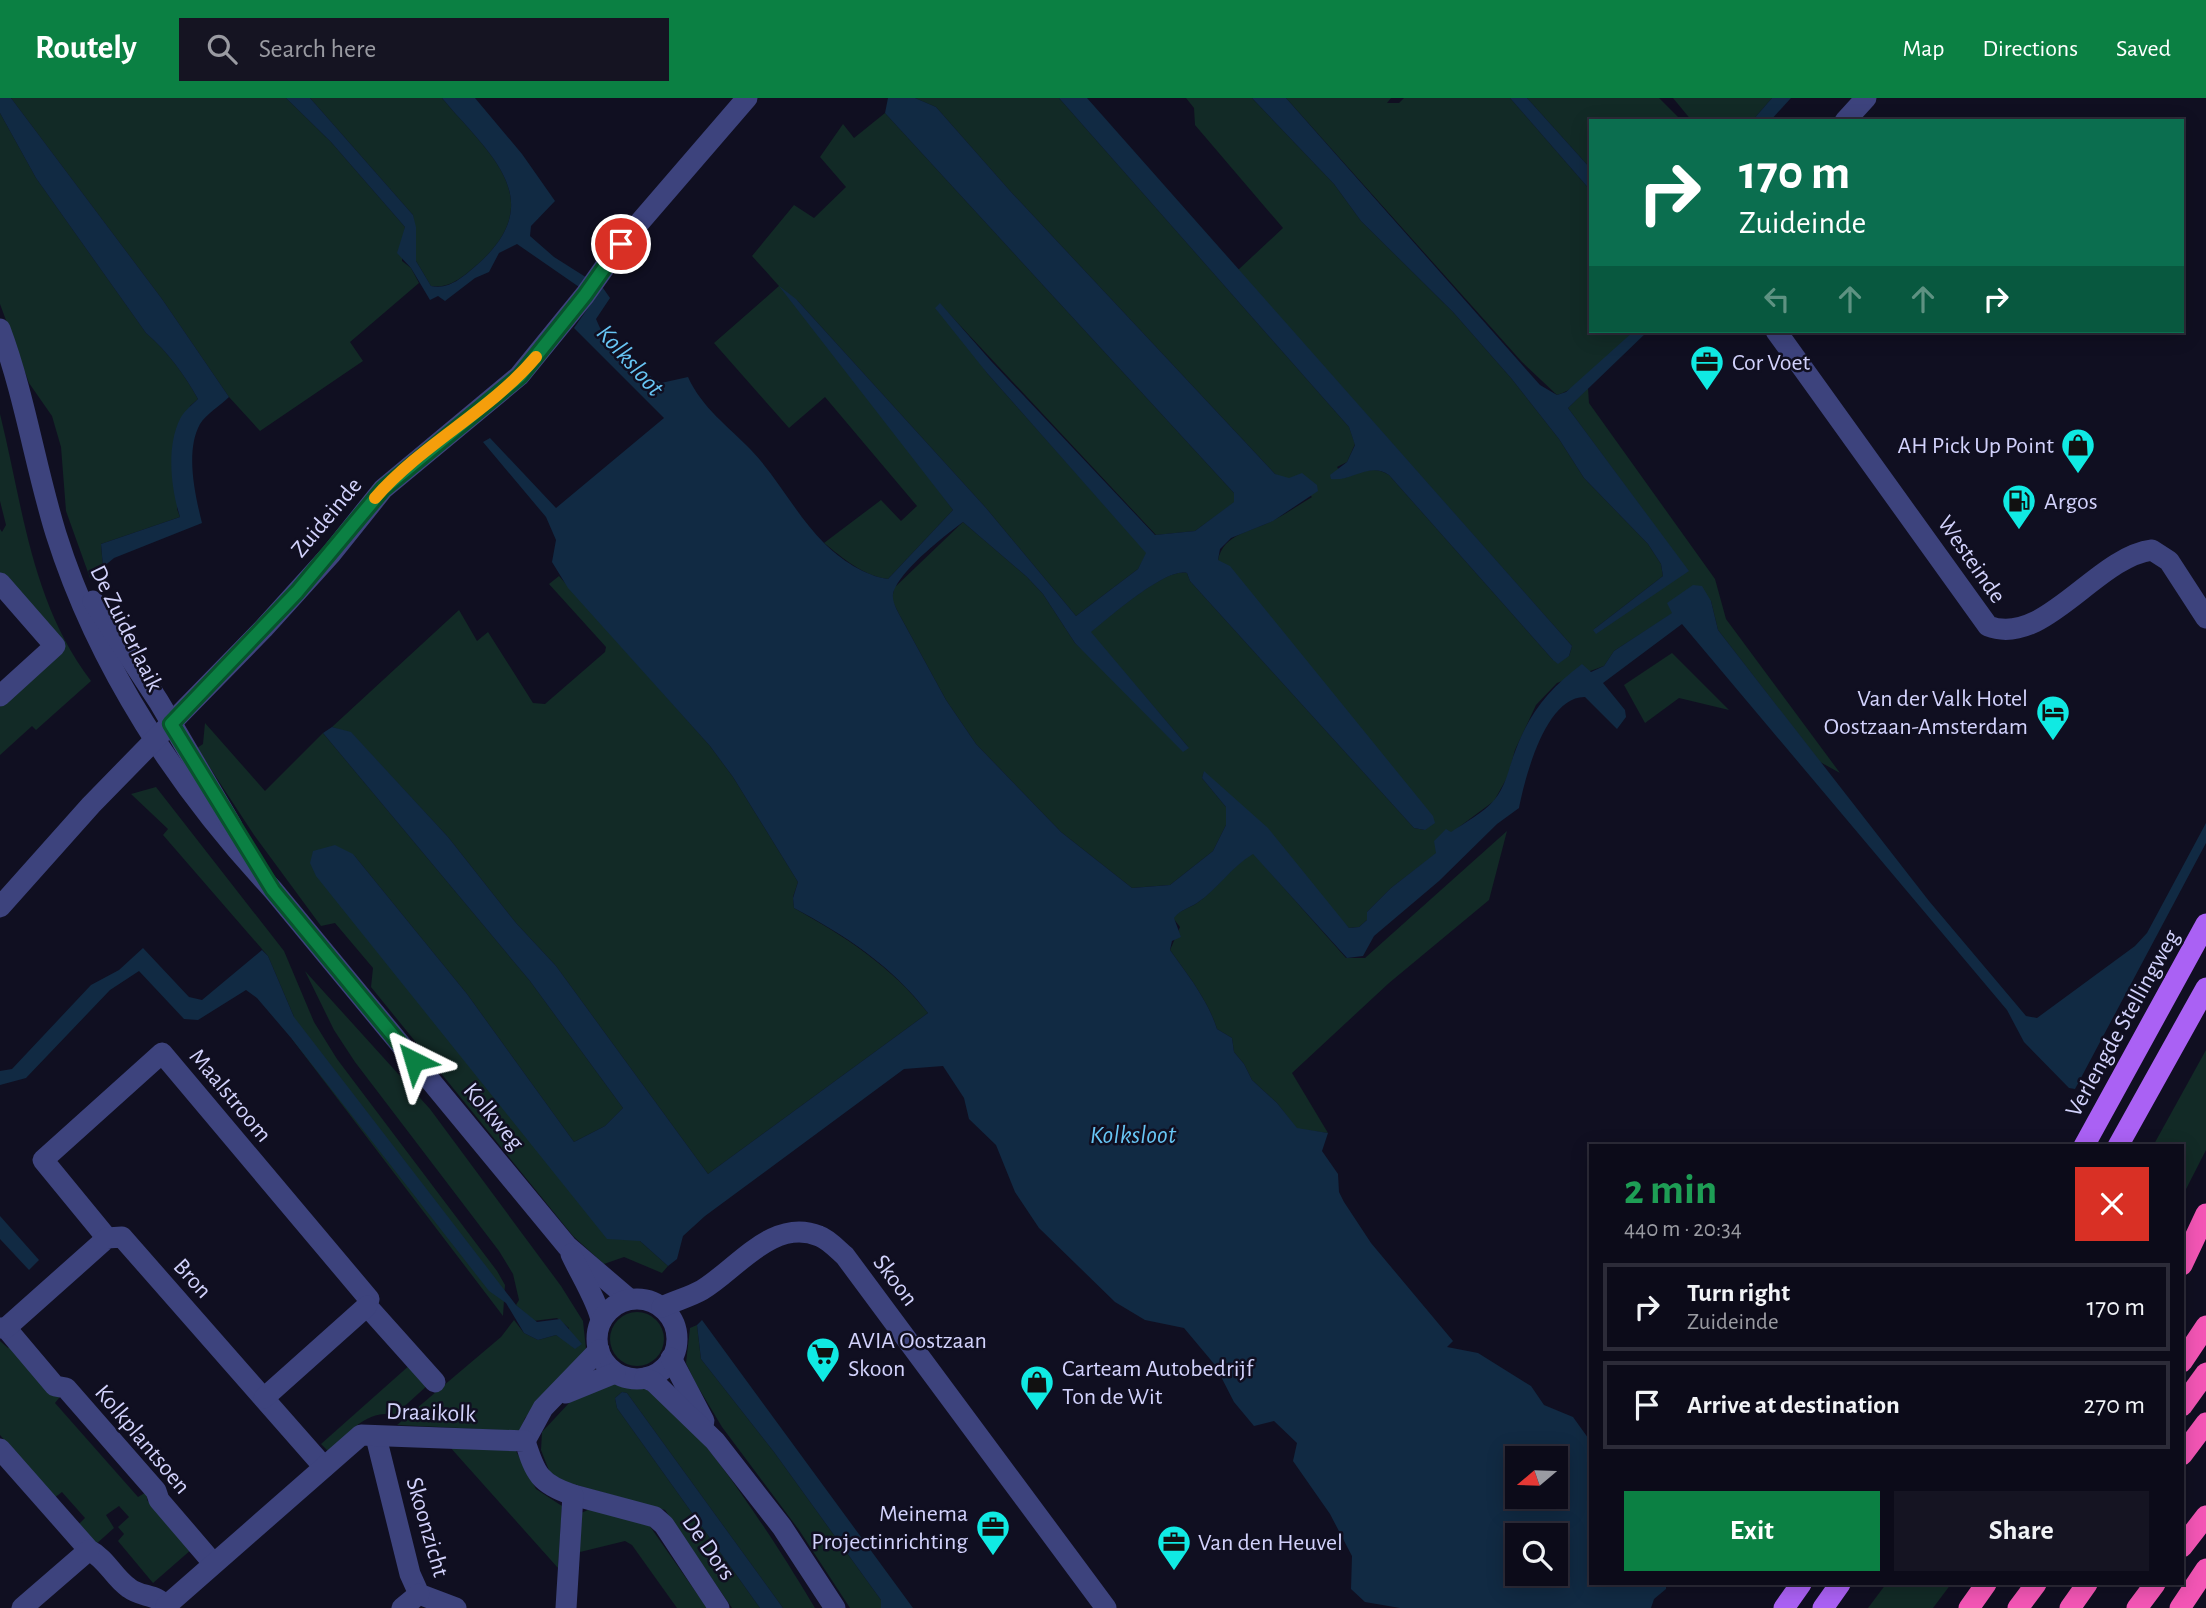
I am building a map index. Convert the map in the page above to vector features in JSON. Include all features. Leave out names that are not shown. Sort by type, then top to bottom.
[{"type":"highway","points":[[2184,1261],[2206,1214]]},
{"type":"highway","points":[[2184,1359],[2206,1326]]},
{"type":"highway","points":[[2184,1403],[2206,1373]]},
{"type":"highway","points":[[2184,1452],[2206,1423]]},
{"type":"highway","points":[[2184,1544],[2206,1516]]},
{"type":"highway","points":[[2180,1608],[2206,1569]]},
{"type":"highway","points":[[1969,1608],[1985,1585]]},
{"type":"highway","points":[[2018,1608],[2034,1585]]},
{"type":"highway","points":[[2070,1608],[2086,1585]]},
{"type":"highway","points":[[2137,1608],[2154,1585]]},
{"type":"main road","name":"Verlengde Stellingweg","points":[[2085,1144],[2206,924]]},
{"type":"main road","points":[[2119,1144],[2206,988]]},
{"type":"main road","points":[[1784,1608],[1800,1585]]},
{"type":"main road","points":[[1823,1608],[1839,1585]]},
{"type":"street","name":"Zuideinde","points":[[0,907],[91,805],[156,741],[305,583],[383,489],[506,389],[585,295],[621,244],[747,98]]},
{"type":"street","points":[[1847,119],[1866,98]]},
{"type":"street","name":"De Zuiderlaaik","points":[[0,329],[26,409],[57,535],[102,646],[156,741]]},
{"type":"street","name":"Westeinde","points":[[1777,333],[1988,626],[2001,632],[2029,626],[2111,567],[2138,552],[2152,550],[2169,561],[2206,618]]},
{"type":"street","name":"De Zuiderlaaik","points":[[57,535],[82,585],[171,724]]},
{"type":"street","points":[[0,583],[55,646],[0,696]]},
{"type":"street","name":"Kolkweg","points":[[171,724],[273,890]]},
{"type":"street","name":"Kolkweg","points":[[156,741],[222,834],[273,890],[567,1246],[629,1299]]},
{"type":"street","name":"Maalstroom","points":[[107,1238],[43,1160],[162,1053],[369,1299],[367,1306],[435,1382]]},
{"type":"street","name":"Skoon","points":[[662,1307],[701,1291],[764,1243],[782,1233],[801,1231],[821,1236],[845,1256],[1106,1608]]},
{"type":"street","name":"Bron","points":[[107,1238],[122,1237],[324,1466]]},
{"type":"street","points":[[3,1328],[107,1238]]},
{"type":"street","name":"Kolkweg","points":[[567,1246],[588,1292],[600,1309],[601,1321]]},
{"type":"street","name":"Skoon","points":[[676,1328],[701,1291]]},
{"type":"street","points":[[645,1378],[662,1370],[671,1358],[676,1347],[676,1328],[662,1307],[629,1299],[612,1308],[601,1321],[597,1335],[599,1350],[615,1373],[654,1382],[715,1441],[782,1527],[832,1605]]},
{"type":"street","points":[[264,1398],[367,1306]]},
{"type":"street","name":"Kolkplantsoen","points":[[3,1328],[55,1386],[66,1388],[156,1491],[159,1500],[213,1563]]},
{"type":"street","points":[[566,1608],[573,1495],[547,1486],[532,1464],[525,1441],[551,1400],[599,1350]]},
{"type":"street","points":[[671,1358],[715,1441]]},
{"type":"street","points":[[551,1400],[615,1373]]},
{"type":"street","name":"Draaikolk","points":[[89,1550],[100,1556],[130,1589],[159,1598],[167,1607],[213,1563],[361,1436],[525,1441]]},
{"type":"street","name":"Skoonzicht","points":[[376,1437],[410,1574],[410,1601],[456,1608]]},
{"type":"street","points":[[0,1449],[89,1550],[22,1608]]},
{"type":"street","name":"De Dors","points":[[573,1495],[655,1517],[664,1525],[719,1608]]},
{"type":"green space","points":[[11,98],[286,98],[331,142],[405,227],[402,261],[411,268],[419,283],[350,342],[363,361],[260,431],[229,397],[162,299]]},
{"type":"green space","points":[[310,98],[442,98],[492,157],[504,177],[511,197],[509,218],[499,240],[478,264],[462,277],[451,284],[431,286],[416,261],[413,215]]},
{"type":"green space","points":[[915,98],[1059,98],[1349,427],[1355,444],[1347,462],[1337,467],[1345,478],[1373,470],[1389,475],[1553,660],[1569,656],[1572,646],[1238,270],[1283,228],[1195,125],[1194,108],[1186,98],[1252,98],[1334,184],[1361,221],[1453,312],[1511,378],[1559,439],[1584,478],[1648,544],[1661,564],[1663,576],[1593,630],[1688,571],[1568,408],[1588,388],[1589,403],[1715,579],[1726,619],[1840,773],[1820,762],[1718,630],[1711,601],[1673,613],[1614,651],[1604,666],[1557,683],[1536,705],[1515,750],[1508,776],[1494,801],[1451,833],[1447,830],[1437,853],[1391,888],[1367,912],[1367,920],[1359,927],[1349,928],[1204,772],[1202,778],[1226,807],[1226,825],[1213,851],[1170,885],[1132,888],[1061,832],[976,744],[946,700],[892,600],[894,588],[963,522],[1043,594],[1075,643],[1189,748],[1090,632],[1152,585],[1177,573],[1187,573],[1190,581],[1414,828],[1425,830],[1218,560],[1226,544],[1240,534],[1274,520],[1312,497],[1293,478],[1281,478],[1275,474],[1011,192],[936,107]]},
{"type":"green space","points":[[1286,98],[1391,98],[1387,103],[1399,103],[1404,98],[1510,98],[1589,189],[1589,333],[1632,333],[1588,377],[1557,395],[1522,362]]},
{"type":"green space","points":[[1527,98],[1659,98],[1680,119],[1589,119],[1589,167]]},
{"type":"green space","points":[[1673,98],[1772,98],[1754,119],[1690,119]]},
{"type":"green space","points":[[0,113],[36,178],[146,333],[175,364],[198,399],[190,406],[177,509],[180,517],[101,544],[103,567],[90,578],[66,511],[61,447],[52,416],[29,383],[0,304]]},
{"type":"green space","points":[[885,113],[1234,493],[1235,502],[1195,531],[1156,535],[940,304],[987,373],[1147,553],[1138,569],[1076,616],[986,508],[796,299],[953,510],[888,579],[870,574],[838,555],[824,543],[881,500],[901,521],[917,506],[825,397],[789,428],[714,343],[779,286],[752,256],[794,205],[814,218],[846,187],[820,157],[843,124],[854,138]]},
{"type":"green space","points":[[0,414],[23,519],[42,586],[71,651],[91,681],[36,730],[32,726],[0,755],[0,707],[62,650],[0,576],[0,529],[2,532],[6,525],[0,501]]},
{"type":"green space","points":[[559,576],[710,746],[733,777],[798,882],[793,897],[794,908],[867,954],[899,981],[928,1013],[708,1174],[556,966],[516,923],[448,837],[351,733],[332,727],[459,610],[477,641],[488,632],[533,703],[545,704],[605,652],[606,647],[549,584]]},
{"type":"green space","points":[[1672,653],[1729,710],[1679,698],[1645,723],[1624,685]]},
{"type":"green space","points":[[205,723],[265,791],[323,733],[530,981],[623,1108],[605,1126],[574,1142],[467,994],[353,854],[640,1241],[668,1266],[662,1273],[624,1257],[604,1264],[573,1236],[371,987],[373,968],[335,923],[321,926],[254,835],[197,748],[203,744]]},
{"type":"green space","points":[[156,787],[284,951],[314,1022],[337,1059],[497,1271],[505,1285],[503,1316],[292,1039],[294,1017],[268,956],[163,835],[168,829],[131,794]]},
{"type":"green space","points":[[1507,831],[1489,900],[1389,983],[1292,1073],[1328,1133],[1297,1129],[1277,1103],[1252,1080],[1234,1052],[1232,1038],[1217,1029],[1203,998],[1170,950],[1180,927],[1173,918],[1204,897],[1253,853],[1346,958],[1365,958]]},
{"type":"green space","points":[[305,971],[430,1109],[561,1286],[583,1321],[586,1349],[579,1362],[525,1418],[520,1431],[397,1425],[501,1337],[514,1320],[524,1333],[538,1340],[556,1335],[565,1340],[569,1328],[557,1318],[533,1321],[516,1305],[519,1300],[513,1274],[499,1251],[355,1062],[334,1030]]},
{"type":"green space","points":[[2206,1050],[2206,1150],[2184,1193],[2184,1144],[2154,1144]]},
{"type":"green space","points":[[637,1312],[656,1320],[664,1339],[656,1358],[637,1366],[618,1358],[610,1339],[618,1320]]},
{"type":"green space","points":[[697,1325],[701,1359],[774,1452],[881,1600],[881,1608],[850,1608],[799,1530],[722,1427],[686,1363],[690,1328]]},
{"type":"green space","points":[[0,1341],[8,1348],[11,1344],[62,1394],[55,1403],[138,1497],[148,1491],[147,1500],[192,1549],[153,1583],[118,1541],[124,1534],[118,1527],[129,1517],[119,1506],[106,1515],[114,1528],[95,1545],[75,1528],[85,1518],[62,1492],[50,1501],[41,1483],[0,1435]]},
{"type":"green space","points":[[411,1364],[430,1383],[396,1414],[366,1419],[329,1452],[321,1444]]},
{"type":"green space","points":[[613,1382],[645,1389],[665,1402],[687,1424],[737,1488],[815,1608],[783,1608],[627,1393],[622,1392],[615,1398],[617,1408],[760,1608],[732,1608],[665,1510],[566,1482],[550,1473],[541,1450],[542,1432],[569,1403]]},
{"type":"green space","points":[[449,1446],[516,1451],[536,1489],[562,1506],[558,1568]]},
{"type":"green space","points":[[590,1509],[649,1525],[707,1608],[677,1608],[632,1545],[625,1541],[576,1553],[579,1514]]},
{"type":"green space","points":[[1885,1585],[1950,1585],[1933,1608],[1868,1608]]},
{"type":"water","points":[[0,98],[11,98],[162,299],[229,397],[203,420],[195,435],[193,473],[202,523],[114,558],[103,567],[101,544],[180,517],[172,481],[171,455],[182,416],[198,399],[175,364],[146,333],[36,178],[0,113]]},
{"type":"water","name":"Kolksloot","points":[[286,98],[310,98],[413,215],[416,227],[416,261],[431,286],[438,287],[456,281],[478,264],[499,240],[509,218],[511,197],[504,177],[492,157],[442,98],[475,98],[522,154],[555,201],[531,226],[530,236],[554,257],[603,288],[610,298],[596,319],[600,328],[647,374],[661,383],[688,377],[708,407],[761,461],[824,543],[853,566],[888,579],[953,510],[779,286],[796,299],[986,508],[1076,616],[1138,569],[1146,553],[987,373],[935,308],[940,303],[1155,535],[1195,531],[1234,502],[1234,493],[885,113],[888,98],[915,98],[936,107],[1011,192],[1275,474],[1289,478],[1302,473],[1317,485],[1318,491],[1273,521],[1231,538],[1220,549],[1218,560],[1230,566],[1433,816],[1435,823],[1425,830],[1414,828],[1190,581],[1187,573],[1178,573],[1152,585],[1091,632],[1189,748],[1183,752],[1075,643],[1043,594],[1027,577],[963,522],[926,552],[900,579],[893,595],[896,608],[946,700],[976,744],[1061,832],[1132,888],[1170,885],[1213,851],[1226,825],[1226,807],[1202,778],[1204,771],[1268,828],[1349,928],[1359,927],[1367,920],[1367,912],[1391,888],[1436,853],[1434,841],[1446,829],[1451,832],[1491,804],[1505,781],[1528,723],[1560,682],[1582,664],[1591,672],[1604,666],[1614,651],[1672,613],[1667,603],[1693,585],[1702,586],[1711,601],[1718,630],[1929,901],[2026,1016],[2037,1018],[2135,946],[2147,933],[2206,823],[2206,843],[2075,1089],[2069,1088],[2024,1042],[2007,1010],[1682,624],[1603,683],[1625,710],[1626,717],[1617,729],[1585,697],[1571,700],[1559,710],[1540,740],[1532,759],[1519,808],[1497,824],[1439,881],[1374,936],[1363,956],[1347,958],[1253,854],[1205,897],[1177,915],[1174,918],[1181,937],[1172,941],[1170,950],[1203,998],[1217,1029],[1232,1038],[1234,1052],[1252,1080],[1277,1103],[1297,1128],[1328,1133],[1322,1151],[1338,1174],[1339,1192],[1344,1202],[1371,1243],[1453,1341],[1447,1347],[1478,1353],[1531,1386],[1544,1405],[1573,1417],[1589,1439],[1589,1585],[1666,1585],[1666,1589],[1654,1599],[1651,1608],[1400,1608],[1365,1602],[1351,1589],[1352,1556],[1330,1514],[1293,1461],[1297,1443],[1274,1421],[1254,1426],[1234,1402],[1215,1365],[1184,1328],[1145,1320],[1115,1302],[1039,1228],[1015,1192],[996,1145],[969,1119],[964,1098],[943,1066],[904,1069],[705,1216],[683,1236],[677,1259],[668,1266],[640,1241],[607,1239],[316,876],[310,863],[313,851],[335,845],[353,854],[467,994],[574,1142],[605,1126],[623,1108],[530,981],[323,733],[332,727],[351,732],[448,837],[516,923],[556,966],[708,1174],[928,1013],[899,980],[867,953],[794,908],[793,898],[798,882],[733,777],[710,746],[568,588],[552,562],[556,540],[546,517],[483,442],[490,438],[556,508],[664,418],[574,328],[595,298],[517,244],[499,253],[489,272],[475,278],[445,301],[438,296],[430,300],[411,268],[397,253],[405,227],[331,142]]},
{"type":"water","points":[[1059,98],[1087,98],[1572,646],[1569,656],[1558,664],[1553,660],[1389,475],[1374,470],[1331,479],[1330,475],[1347,462],[1355,445],[1349,427]]},
{"type":"water","points":[[1252,98],[1286,98],[1540,385],[1557,395],[1566,392],[1632,333],[1646,333],[1568,408],[1689,571],[1596,634],[1593,630],[1663,576],[1661,564],[1648,544],[1584,478],[1559,439],[1511,378],[1453,312],[1361,221],[1334,184]]},
{"type":"water","points":[[1510,98],[1527,98],[1589,167],[1589,189]]},
{"type":"water","points":[[1772,98],[1791,98],[1772,119],[1754,119]]},
{"type":"water","points":[[143,948],[189,997],[202,1000],[262,950],[268,956],[294,1017],[516,1305],[537,1322],[560,1319],[582,1344],[575,1349],[556,1335],[538,1340],[524,1333],[506,1303],[489,1291],[292,1039],[257,998],[246,990],[198,1020],[184,1019],[139,971],[110,990],[26,1078],[0,1085],[0,1071],[12,1069],[91,985],[119,970]]},
{"type":"water","points":[[0,1216],[39,1260],[29,1270],[0,1239]]},
{"type":"water","points":[[702,1320],[913,1608],[881,1608],[881,1600],[774,1452],[701,1359],[697,1325]]},
{"type":"water","points":[[622,1392],[627,1393],[783,1608],[760,1608],[617,1408],[615,1398]]},
{"type":"slow traffic","points":[[375,498],[400,472],[494,400],[536,357]]},
{"type":"place","name":"Cor Voet","points":[[1707,392]]},
{"type":"place","name":"AH Pick Up Point","points":[[2078,475]]},
{"type":"place","name":"Argos","points":[[2019,531]]},
{"type":"place","name":"Van der Valk Hotel Oostzaan-Amsterdam","points":[[2053,742]]},
{"type":"place","name":"AVIA Oostzaan Skoon","points":[[823,1384]]},
{"type":"place","name":"Carteam Autobedrijf Ton de Wit","points":[[1037,1412]]},
{"type":"place","name":"Meinema Projectinrichting","points":[[993,1557]]},
{"type":"place","name":"Van den Heuvel","points":[[1174,1572]]},
{"type":"route","points":[[414,1061],[273,890],[198,772],[171,724],[297,592],[400,472],[494,400],[520,376],[554,336],[621,244]]}]
